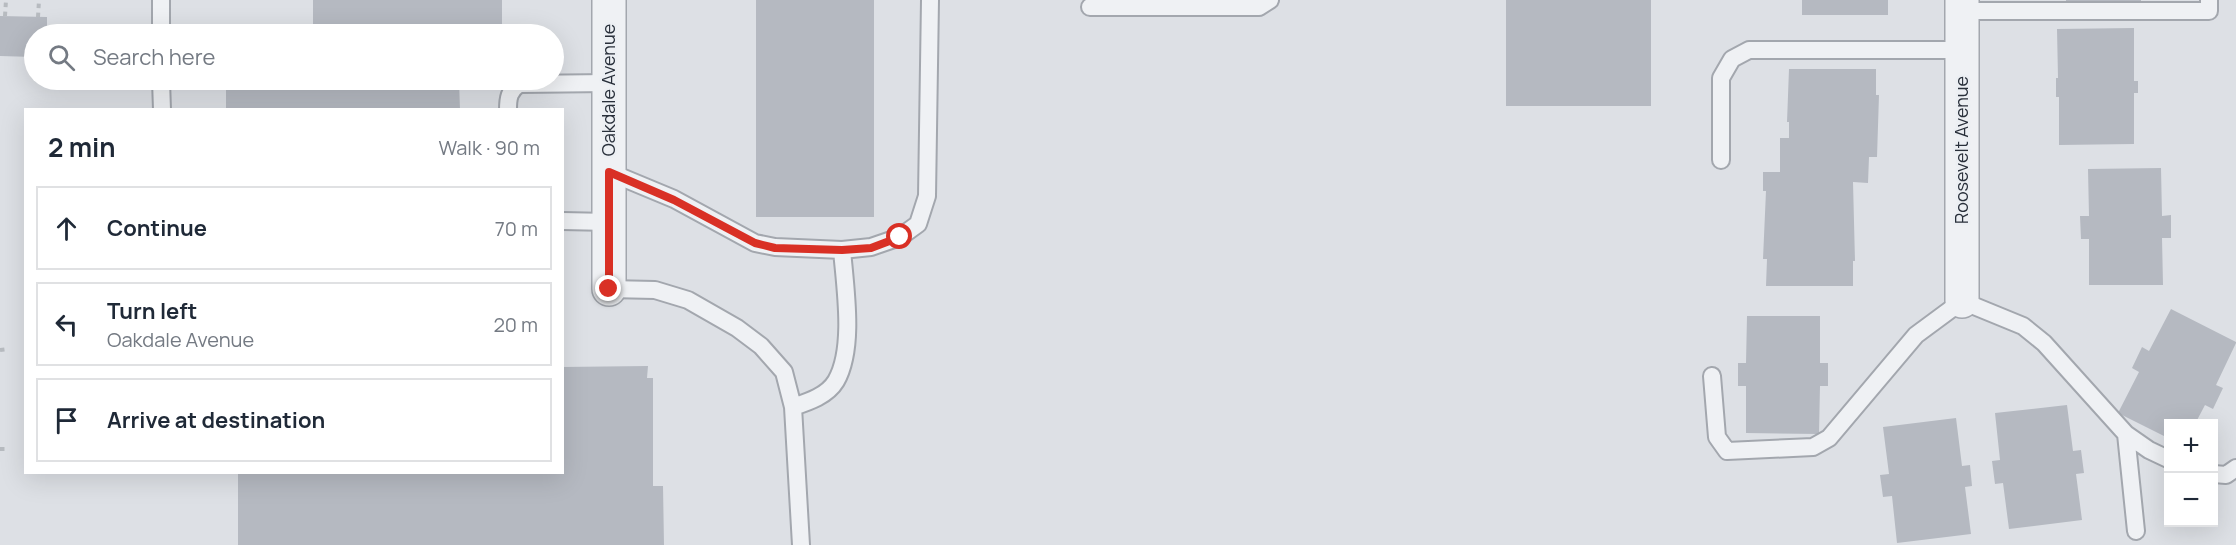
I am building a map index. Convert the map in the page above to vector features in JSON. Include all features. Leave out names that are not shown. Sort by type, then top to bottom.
[{"type":"street","name":"Oakdale Avenue","points":[[609,0],[609,289]]},
{"type":"street","name":"Roosevelt Avenue","points":[[1962,6],[1962,301]]},
{"type":"lane","points":[[161,0],[161,24]]},
{"type":"lane","points":[[609,172],[674,200],[755,243],[775,248],[842,250],[871,248],[900,237],[918,224],[927,196],[930,0]]},
{"type":"lane","points":[[1090,7],[1259,7],[1270,0]]},
{"type":"lane","points":[[1962,6],[2209,11],[2209,0]]},
{"type":"lane","points":[[1721,160],[1721,78],[1732,59],[1749,50],[1962,50]]},
{"type":"lane","points":[[564,84],[609,83]]},
{"type":"lane","points":[[161,90],[162,108]]},
{"type":"lane","points":[[508,108],[508,97],[512,90]]},
{"type":"lane","points":[[564,221],[609,222]]},
{"type":"lane","points":[[793,407],[816,399],[836,382],[845,353],[847,327],[842,250]]},
{"type":"lane","points":[[609,289],[655,290],[688,300],[737,328],[761,346],[784,372],[793,407],[801,545]]},
{"type":"lane","points":[[1712,376],[1717,437],[1727,452],[1813,447],[1829,438],[1916,335],[1962,301],[2023,326],[2044,343],[2126,434],[2149,450],[2164,457]]},
{"type":"lane","points":[[2126,434],[2136,531]]},
{"type":"lane","points":[[2218,474],[2226,475],[2236,468]]},
{"type":"path","points":[[5,16],[6,0]]},
{"type":"path","points":[[38,17],[39,0]]},
{"type":"path","points":[[0,350],[8,349]]},
{"type":"path","points":[[0,449],[7,449]]},
{"type":"building","points":[[313,0],[502,0],[502,24],[313,24]]},
{"type":"building","points":[[756,0],[874,0],[874,217],[756,217]]},
{"type":"building","points":[[1506,0],[1651,0],[1651,106],[1506,106]]},
{"type":"building","points":[[1802,0],[1888,0],[1888,15],[1802,15]]},
{"type":"building","points":[[2066,0],[2141,0],[2141,5],[2066,5]]},
{"type":"building","points":[[0,16],[47,17],[47,24],[24,24],[24,57],[0,56]]},
{"type":"building","points":[[2134,28],[2134,81],[2138,81],[2138,93],[2134,93],[2134,144],[2059,145],[2059,97],[2056,97],[2057,29]]},
{"type":"building","points":[[1789,69],[1876,69],[1876,95],[1879,95],[1877,157],[1869,157],[1868,183],[1853,182],[1855,261],[1853,261],[1853,286],[1766,286],[1767,259],[1763,259],[1766,191],[1763,191],[1763,172],[1780,172],[1780,138],[1789,138],[1789,122],[1787,122]]},
{"type":"building","points":[[226,90],[459,90],[460,108],[226,108]]},
{"type":"building","points":[[2161,168],[2162,216],[2171,215],[2171,238],[2162,238],[2163,285],[2089,285],[2089,239],[2081,239],[2080,216],[2089,216],[2088,169]]},
{"type":"building","points":[[2171,309],[2236,342],[2216,385],[2223,388],[2213,409],[2205,405],[2198,419],[2164,419],[2164,436],[2118,413],[2139,372],[2132,368],[2142,347],[2149,351]]},
{"type":"building","points":[[1747,316],[1820,316],[1820,363],[1828,363],[1828,386],[1820,386],[1819,434],[1746,433],[1746,386],[1738,386],[1738,363],[1746,363]]},
{"type":"building","points":[[648,366],[647,378],[653,378],[653,486],[663,486],[664,545],[238,545],[238,474],[564,474],[564,367]]},
{"type":"building","points":[[2067,405],[2073,451],[2081,450],[2084,473],[2076,474],[2082,520],[2009,529],[2003,483],[1995,484],[1992,461],[2000,460],[1995,413]]},
{"type":"building","points":[[1956,418],[1962,466],[1970,465],[1972,486],[1965,487],[1971,534],[1897,543],[1892,496],[1883,497],[1880,475],[1889,474],[1883,427]]},
{"type":"route","points":[[609,289],[609,172],[674,200],[755,243],[775,248],[842,250],[871,248],[900,237]]}]
